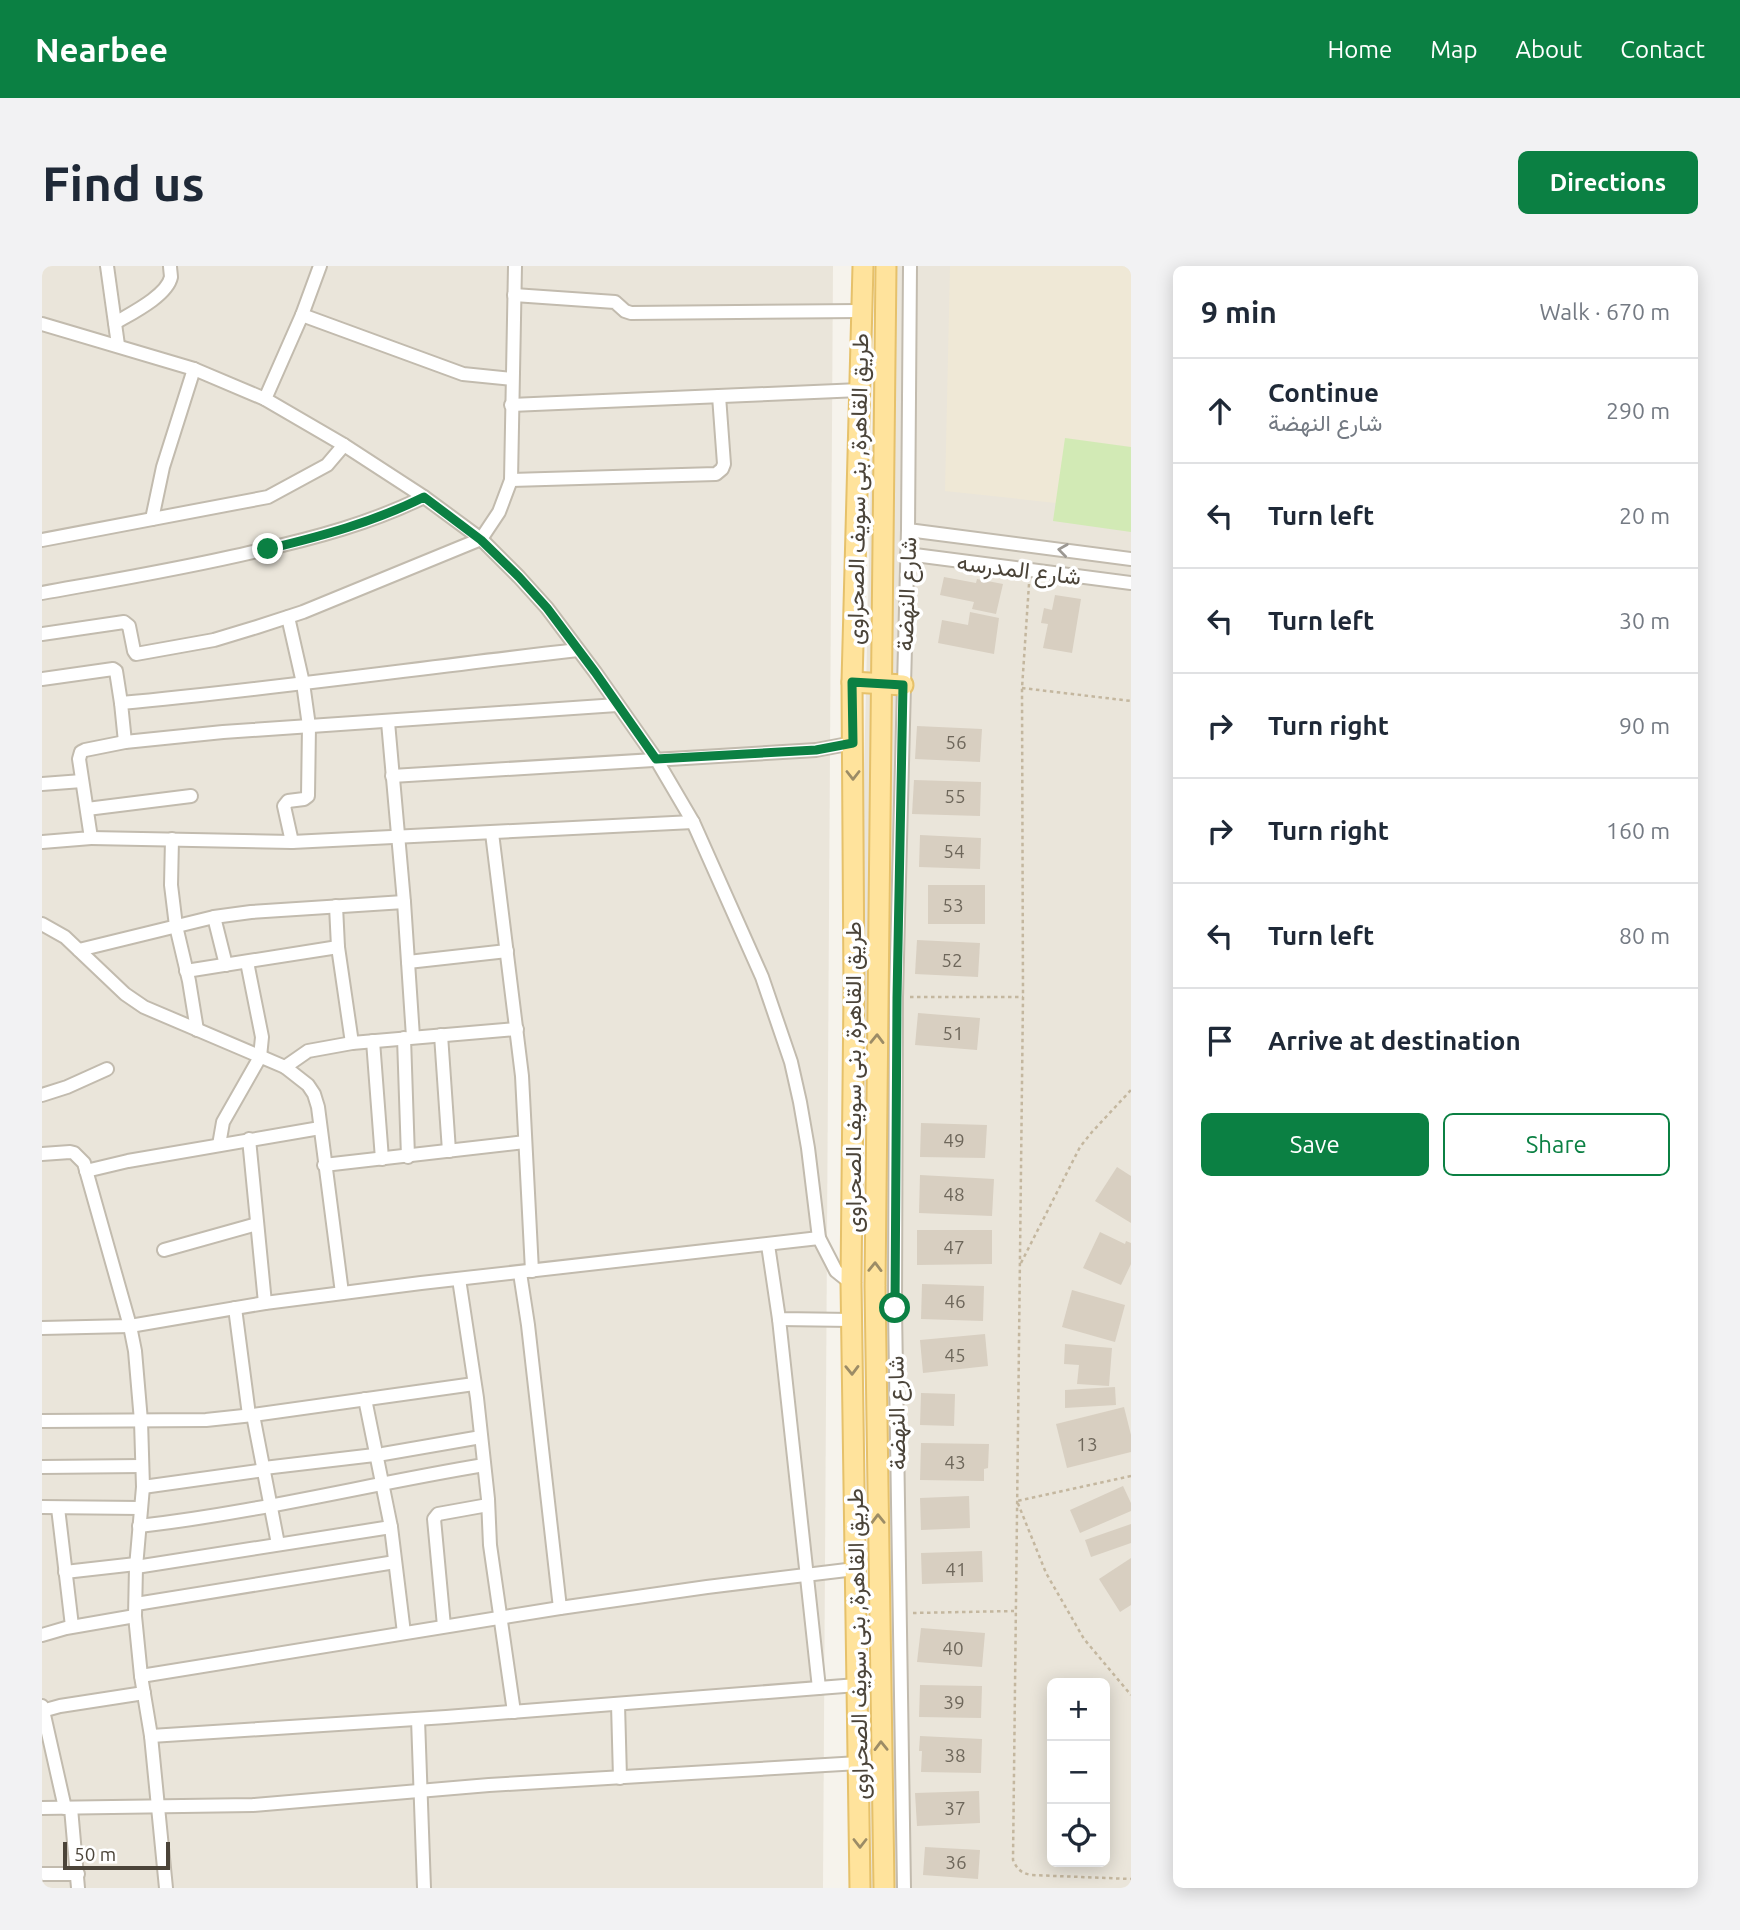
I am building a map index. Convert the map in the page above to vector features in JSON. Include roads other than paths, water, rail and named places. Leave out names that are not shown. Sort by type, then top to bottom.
[{"type":"main road","name":"طريق القاهرة, بنى سويف الصحراوى","points":[[860,1888],[851,1283],[852,682],[863,266]]},
{"type":"main road","name":"طريق القاهرة, بنى سويف الصحراوى","points":[[884,1888],[875,1286],[886,266]]},
{"type":"main road","points":[[852,682],[903,685]]},
{"type":"street","points":[[107,266],[118,345]]},
{"type":"street","points":[[115,323],[158,296],[171,277],[170,266]]},
{"type":"street","points":[[265,399],[320,266]]},
{"type":"street","points":[[42,634],[124,622],[129,626],[134,651],[138,655],[214,640],[288,617],[481,540],[499,512],[511,480],[515,266]]},
{"type":"street","name":"شارع النهضة","points":[[904,1888],[895,1308],[897,998],[908,530],[910,266]]},
{"type":"street","points":[[514,295],[615,302],[631,313],[861,312]]},
{"type":"street","points":[[302,315],[463,374],[512,379]]},
{"type":"street","points":[[42,324],[194,369],[265,399],[344,445],[424,497],[481,540],[547,608],[656,759],[693,822],[761,977],[791,1062],[808,1148],[819,1238],[836,1271],[851,1283]]},
{"type":"street","points":[[152,519],[163,467],[194,369]]},
{"type":"street","points":[[511,405],[859,390]]},
{"type":"street","points":[[511,480],[716,474],[723,464],[719,396]]},
{"type":"street","points":[[42,540],[268,497],[327,465],[344,445]]},
{"type":"street","points":[[42,593],[146,575],[303,541],[395,512],[424,497]]},
{"type":"street","name":"شارع المدرسه","points":[[908,530],[1131,559]]},
{"type":"street","name":"شارع المدرسه","points":[[907,554],[1131,583]]},
{"type":"street","points":[[288,617],[309,726],[308,796],[286,802],[284,806],[292,842]]},
{"type":"street","points":[[121,703],[578,650]]},
{"type":"street","points":[[42,679],[113,669],[116,671],[125,743]]},
{"type":"street","points":[[91,838],[79,759],[81,752],[85,750],[125,743],[309,726],[617,705]]},
{"type":"street","points":[[388,722],[408,962],[408,1157]]},
{"type":"street","points":[[392,776],[816,750],[853,743]]},
{"type":"street","points":[[42,784],[82,781]]},
{"type":"street","points":[[87,809],[191,796]]},
{"type":"street","points":[[42,842],[91,838],[292,842],[693,822]]},
{"type":"street","points":[[492,833],[522,1076],[528,1325],[560,1608]]},
{"type":"street","points":[[172,839],[171,885],[176,926],[197,1030]]},
{"type":"street","points":[[79,950],[214,917],[283,908],[404,902]]},
{"type":"street","points":[[336,906],[338,947],[352,1043]]},
{"type":"street","points":[[214,917],[226,965]]},
{"type":"street","points":[[42,924],[65,937],[125,994],[144,1007],[285,1067],[308,1085],[314,1094],[320,1128],[342,1293]]},
{"type":"street","points":[[186,971],[338,947]]},
{"type":"street","points":[[408,962],[507,951]]},
{"type":"street","points":[[219,1145],[223,1122],[260,1058],[262,1037],[247,962]]},
{"type":"street","points":[[285,1067],[308,1051],[352,1043],[517,1029]]},
{"type":"street","points":[[441,1035],[449,1151]]},
{"type":"street","points":[[373,1041],[382,1159]]},
{"type":"street","points":[[42,1096],[107,1069]]},
{"type":"street","points":[[86,1171],[128,1161],[320,1128]]},
{"type":"street","points":[[249,1139],[265,1303]]},
{"type":"street","points":[[324,1165],[525,1142]]},
{"type":"street","points":[[42,1154],[74,1153],[83,1163],[135,1351],[143,1487],[136,1565],[136,1610],[141,1676],[151,1736],[166,1888]]},
{"type":"street","points":[[163,1250],[257,1224]]},
{"type":"street","points":[[42,1328],[130,1326],[342,1293],[819,1238]]},
{"type":"street","points":[[768,1245],[779,1319],[819,1688]]},
{"type":"street","points":[[459,1279],[481,1437],[489,1545],[514,1712]]},
{"type":"street","points":[[235,1308],[251,1415],[278,1544]]},
{"type":"street","points":[[779,1319],[852,1320]]},
{"type":"street","points":[[42,1420],[206,1420],[474,1384]]},
{"type":"street","points":[[365,1399],[391,1527],[404,1633]]},
{"type":"street","points":[[143,1487],[481,1437]]},
{"type":"street","points":[[139,1526],[270,1506],[484,1465]]},
{"type":"street","points":[[42,1468],[142,1466]]},
{"type":"street","points":[[444,1626],[435,1519],[438,1514],[488,1505]]},
{"type":"street","points":[[42,1507],[140,1508]]},
{"type":"street","points":[[58,1508],[72,1626]]},
{"type":"street","points":[[65,1572],[136,1565],[391,1527]]},
{"type":"street","points":[[42,1634],[136,1610],[395,1562]]},
{"type":"street","points":[[141,1676],[560,1608],[855,1569]]},
{"type":"street","points":[[151,1736],[514,1712],[858,1685]]},
{"type":"street","points":[[78,1888],[68,1808],[43,1709],[144,1693]]},
{"type":"street","points":[[618,1704],[620,1777]]},
{"type":"street","points":[[418,1718],[424,1888]]},
{"type":"street","points":[[42,1808],[253,1805],[489,1785],[859,1763]]},
{"type":"street","points":[[42,1874],[78,1874]]}]
